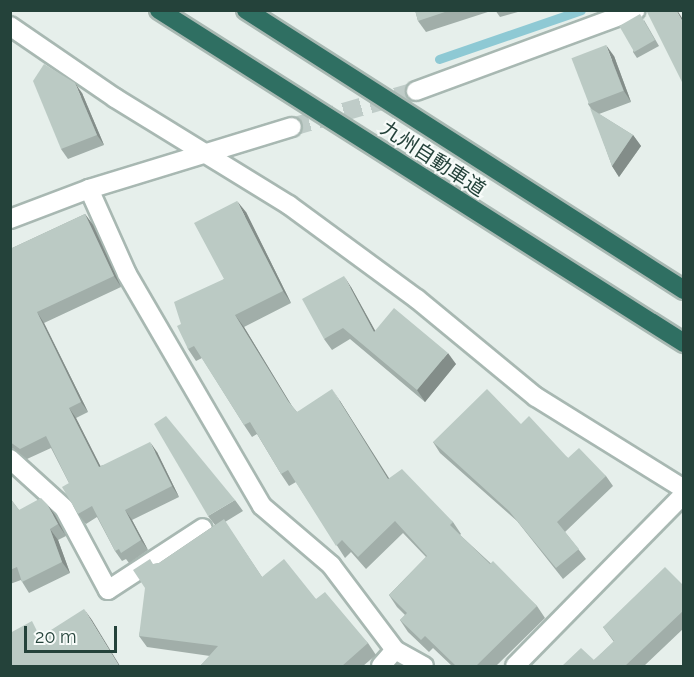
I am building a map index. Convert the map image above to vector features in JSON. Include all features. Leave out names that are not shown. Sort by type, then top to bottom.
[{"type":"highway","name":"九州自動車道","points":[[159,10],[684,343]]},
{"type":"highway","name":"九州自動車道","points":[[246,10],[684,290]]},
{"type":"street","points":[[416,91],[636,10]]},
{"type":"street","points":[[10,26],[115,98],[299,212],[417,299],[536,397],[684,489]]},
{"type":"street","points":[[10,219],[89,189],[292,128]]},
{"type":"street","points":[[89,189],[127,274],[262,506],[331,565],[395,650],[424,666]]},
{"type":"street","points":[[10,459],[64,508],[108,590],[203,528]]},
{"type":"street","points":[[515,666],[684,494]]},
{"type":"street","points":[[381,666],[395,650]]},
{"type":"building","points":[[415,10],[451,10],[418,21]]},
{"type":"building","points":[[646,10],[676,10],[684,24],[684,86]]},
{"type":"building","points":[[640,14],[655,40],[634,52],[619,26]]},
{"type":"building","points":[[606,45],[624,91],[589,104],[571,58]]},
{"type":"building","points":[[44,64],[75,83],[97,135],[61,149],[33,81]]},
{"type":"building","points":[[590,108],[633,135],[612,166]]},
{"type":"building","points":[[237,201],[283,291],[235,315],[288,401],[297,412],[332,389],[388,479],[402,469],[453,522],[450,525],[490,564],[493,561],[537,606],[476,666],[456,666],[425,636],[421,640],[400,620],[407,613],[389,595],[427,556],[395,521],[358,557],[342,540],[336,546],[288,470],[281,474],[250,422],[244,425],[194,346],[188,349],[177,326],[181,324],[174,302],[224,279],[194,223]]},
{"type":"building","points":[[85,214],[114,276],[37,312],[81,402],[69,408],[99,467],[150,442],[172,486],[125,510],[141,540],[121,553],[119,549],[115,551],[92,506],[78,514],[62,487],[69,483],[46,436],[20,449],[10,442],[10,249]]},
{"type":"building","points":[[344,276],[374,332],[394,308],[448,353],[417,390],[343,328],[324,339],[302,299]]},
{"type":"building","points":[[487,389],[521,424],[529,416],[568,458],[579,448],[606,476],[557,522],[579,549],[556,568],[509,511],[433,442]]},
{"type":"building","points":[[166,416],[235,500],[208,516],[154,424]]},
{"type":"building","points":[[10,498],[19,510],[41,498],[58,524],[50,529],[62,562],[22,582],[17,567],[10,570]]},
{"type":"building","points":[[224,519],[262,577],[284,559],[316,599],[325,592],[368,643],[342,666],[200,666],[218,646],[139,636],[145,588],[133,570],[150,559],[153,564],[159,563]]},
{"type":"building","points":[[665,567],[684,586],[684,610],[625,666],[562,666],[581,648],[594,660],[614,641],[603,627]]},
{"type":"building","points":[[84,609],[119,666],[10,666],[10,633],[32,621],[40,637]]},
{"type":"waterway","points":[[439,59],[581,10]]},
{"type":"tunnel","points":[[292,127],[416,91]]}]
